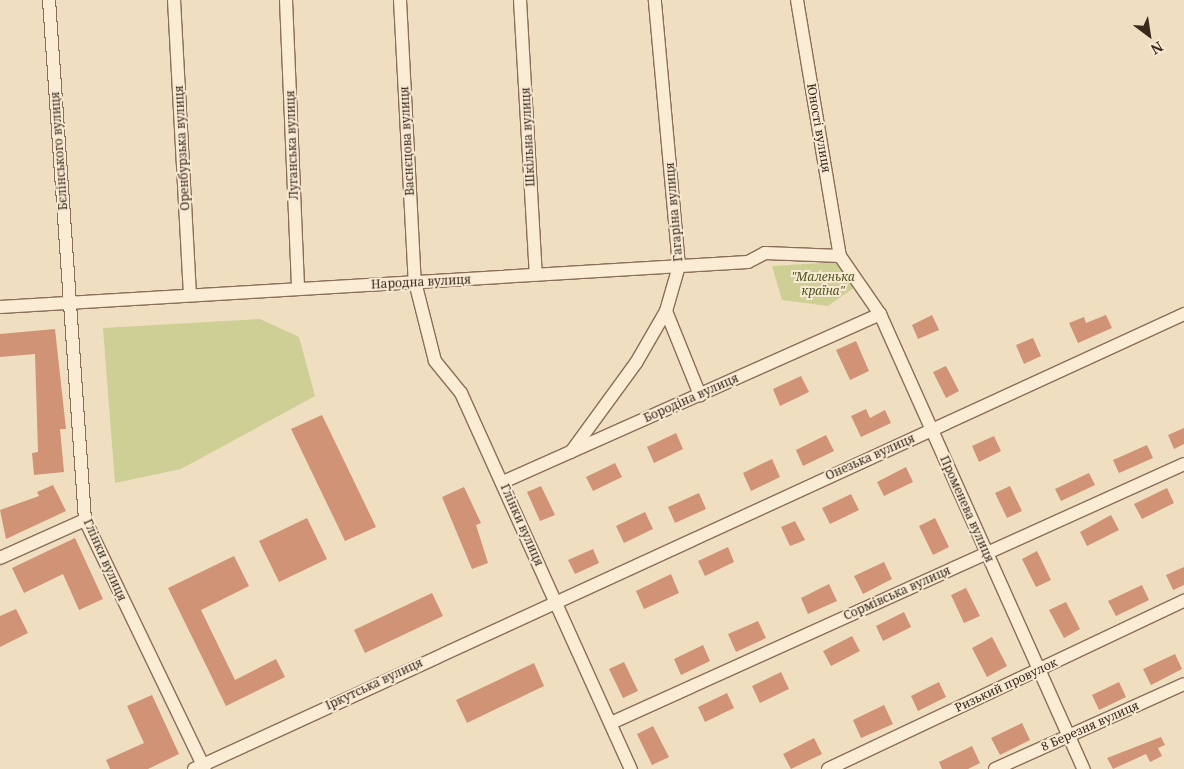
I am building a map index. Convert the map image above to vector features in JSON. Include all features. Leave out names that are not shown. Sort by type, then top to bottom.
[{"type":"street","name":"Бєлінського вулиця","points":[[49,0],[68,303]]},
{"type":"street","name":"Оренбурзька вулиця","points":[[174,0],[190,295]]},
{"type":"street","name":"Луганська вулиця","points":[[286,0],[298,289]]},
{"type":"street","name":"Васнєцова вулиця","points":[[400,0],[415,282]]},
{"type":"street","name":"Шкільна вулиця","points":[[520,0],[536,275]]},
{"type":"street","name":"Гагаріна вулиця","points":[[571,452],[636,363],[666,312],[679,266],[655,0]]},
{"type":"street","name":"Юності вулиця","points":[[797,0],[840,256]]},
{"type":"street","name":"Народна вулиця","points":[[0,307],[748,262],[765,253],[840,256]]},
{"type":"street","name":"Променева вулиця","points":[[840,256],[880,314],[1084,769]]},
{"type":"street","name":"Глінки вулиця","points":[[415,282],[435,361],[461,393],[503,482],[631,769]]},
{"type":"street","name":"Глінки вулиця","points":[[68,303],[85,520],[201,767]]},
{"type":"street","points":[[666,312],[700,395]]},
{"type":"street","name":"Бородіна вулиця","points":[[503,482],[880,314]]},
{"type":"street","name":"Онезька вулиця","points":[[555,600],[1184,314]]},
{"type":"street","name":"Сормівська вулиця","points":[[611,723],[1184,464]]},
{"type":"street","points":[[0,558],[85,520]]},
{"type":"street","name":"Іркутська вулиця","points":[[201,767],[555,600]]},
{"type":"street","name":"Ризький провулок","points":[[828,769],[1184,601]]},
{"type":"street","name":"8 Березня вулиця","points":[[995,769],[1184,684]]},
{"type":"green space","name":"\"Маленька країна\"","points":[[839,262],[858,285],[828,306],[782,300],[772,266]]},
{"type":"green space","points":[[260,319],[299,337],[315,396],[181,469],[115,483],[103,328]]},
{"type":"building","points":[[932,315],[939,330],[918,339],[912,325]]},
{"type":"building","points":[[1106,315],[1112,328],[1078,343],[1069,323],[1084,317],[1086,323]]},
{"type":"building","points":[[55,329],[66,429],[60,429],[64,472],[34,475],[32,453],[38,452],[35,354],[0,357],[0,334]]},
{"type":"building","points":[[1033,338],[1041,356],[1024,364],[1016,345]]},
{"type":"building","points":[[856,341],[869,371],[850,380],[836,350]]},
{"type":"building","points":[[946,366],[959,391],[946,398],[933,372]]},
{"type":"building","points":[[801,376],[809,392],[780,406],[773,389]]},
{"type":"building","points":[[866,409],[870,418],[885,410],[891,423],[861,437],[851,416]]},
{"type":"building","points":[[322,415],[376,527],[345,541],[291,429]]},
{"type":"building","points":[[1184,428],[1184,444],[1174,449],[1168,435]]},
{"type":"building","points":[[676,433],[683,449],[654,463],[647,447]]},
{"type":"building","points":[[826,435],[834,451],[803,466],[796,450]]},
{"type":"building","points":[[994,436],[1001,451],[979,462],[972,446]]},
{"type":"building","points":[[1147,445],[1153,458],[1119,473],[1113,460]]},
{"type":"building","points":[[772,459],[780,477],[751,491],[743,473]]},
{"type":"building","points":[[615,463],[622,477],[593,491],[586,477]]},
{"type":"building","points":[[906,467],[913,482],[884,496],[877,482]]},
{"type":"building","points":[[1089,473],[1095,485],[1061,501],[1055,489]]},
{"type":"building","points":[[53,485],[66,511],[6,539],[0,510],[39,496],[37,492]]},
{"type":"building","points":[[541,486],[555,515],[540,521],[527,492]]},
{"type":"building","points":[[1010,486],[1022,511],[1007,518],[995,493]]},
{"type":"building","points":[[464,487],[481,523],[476,525],[488,563],[472,569],[442,497]]},
{"type":"building","points":[[1167,488],[1174,503],[1142,519],[1134,504]]},
{"type":"building","points":[[699,493],[706,509],[675,523],[668,507]]},
{"type":"building","points":[[851,494],[859,510],[830,524],[822,508]]},
{"type":"building","points":[[645,512],[653,529],[624,543],[616,526]]},
{"type":"building","points":[[1111,515],[1119,530],[1087,546],[1080,532]]},
{"type":"building","points":[[307,518],[327,559],[279,582],[259,541]]},
{"type":"building","points":[[935,518],[949,547],[933,555],[919,526]]},
{"type":"building","points":[[795,521],[805,540],[790,546],[781,527]]},
{"type":"building","points":[[75,538],[103,599],[79,610],[63,574],[24,593],[12,568]]},
{"type":"building","points":[[728,547],[734,562],[705,576],[698,561]]},
{"type":"building","points":[[593,549],[599,563],[575,574],[568,560]]},
{"type":"building","points":[[1037,551],[1051,580],[1036,587],[1022,559]]},
{"type":"building","points":[[234,556],[249,586],[201,610],[235,680],[276,659],[285,677],[226,706],[168,588]]},
{"type":"building","points":[[884,562],[892,579],[863,594],[854,576]]},
{"type":"building","points":[[1184,567],[1184,585],[1173,590],[1166,575]]},
{"type":"building","points":[[671,574],[679,593],[644,609],[636,591]]},
{"type":"building","points":[[829,584],[837,601],[808,614],[801,598]]},
{"type":"building","points":[[1142,585],[1149,600],[1116,616],[1108,601]]},
{"type":"building","points":[[966,588],[980,616],[964,623],[951,595]]},
{"type":"building","points":[[432,593],[443,616],[365,653],[354,630]]},
{"type":"building","points":[[1066,602],[1080,629],[1064,638],[1049,610]]},
{"type":"building","points":[[16,609],[28,633],[0,647],[0,616]]},
{"type":"building","points":[[904,612],[911,627],[883,641],[876,626]]},
{"type":"building","points":[[758,621],[766,638],[736,652],[728,634]]},
{"type":"building","points":[[852,636],[860,651],[831,666],[823,651]]},
{"type":"building","points":[[992,637],[1007,666],[987,677],[972,648]]},
{"type":"building","points":[[703,645],[710,661],[681,675],[674,659]]},
{"type":"building","points":[[1175,654],[1182,669],[1151,685],[1143,669]]},
{"type":"building","points":[[624,662],[638,691],[623,698],[609,669]]},
{"type":"building","points":[[534,663],[544,686],[467,723],[456,700]]},
{"type":"building","points":[[781,672],[789,689],[760,703],[752,686]]},
{"type":"building","points":[[939,682],[946,697],[918,711],[911,696]]},
{"type":"building","points":[[1119,682],[1126,697],[1099,710],[1092,695]]},
{"type":"building","points":[[727,693],[734,708],[705,722],[698,707]]},
{"type":"building","points":[[152,695],[179,754],[148,769],[110,769],[106,760],[144,743],[127,706]]},
{"type":"building","points":[[884,705],[893,724],[861,738],[853,720]]},
{"type":"building","points":[[1022,723],[1030,740],[1000,755],[991,738]]},
{"type":"building","points":[[653,726],[669,757],[652,765],[637,734]]},
{"type":"building","points":[[1161,737],[1165,745],[1158,748],[1162,756],[1150,762],[1146,754],[1113,769],[1107,758]]},
{"type":"building","points":[[814,738],[822,754],[791,769],[783,754]]},
{"type":"building","points":[[972,746],[980,763],[968,769],[942,769],[939,762]]}]
